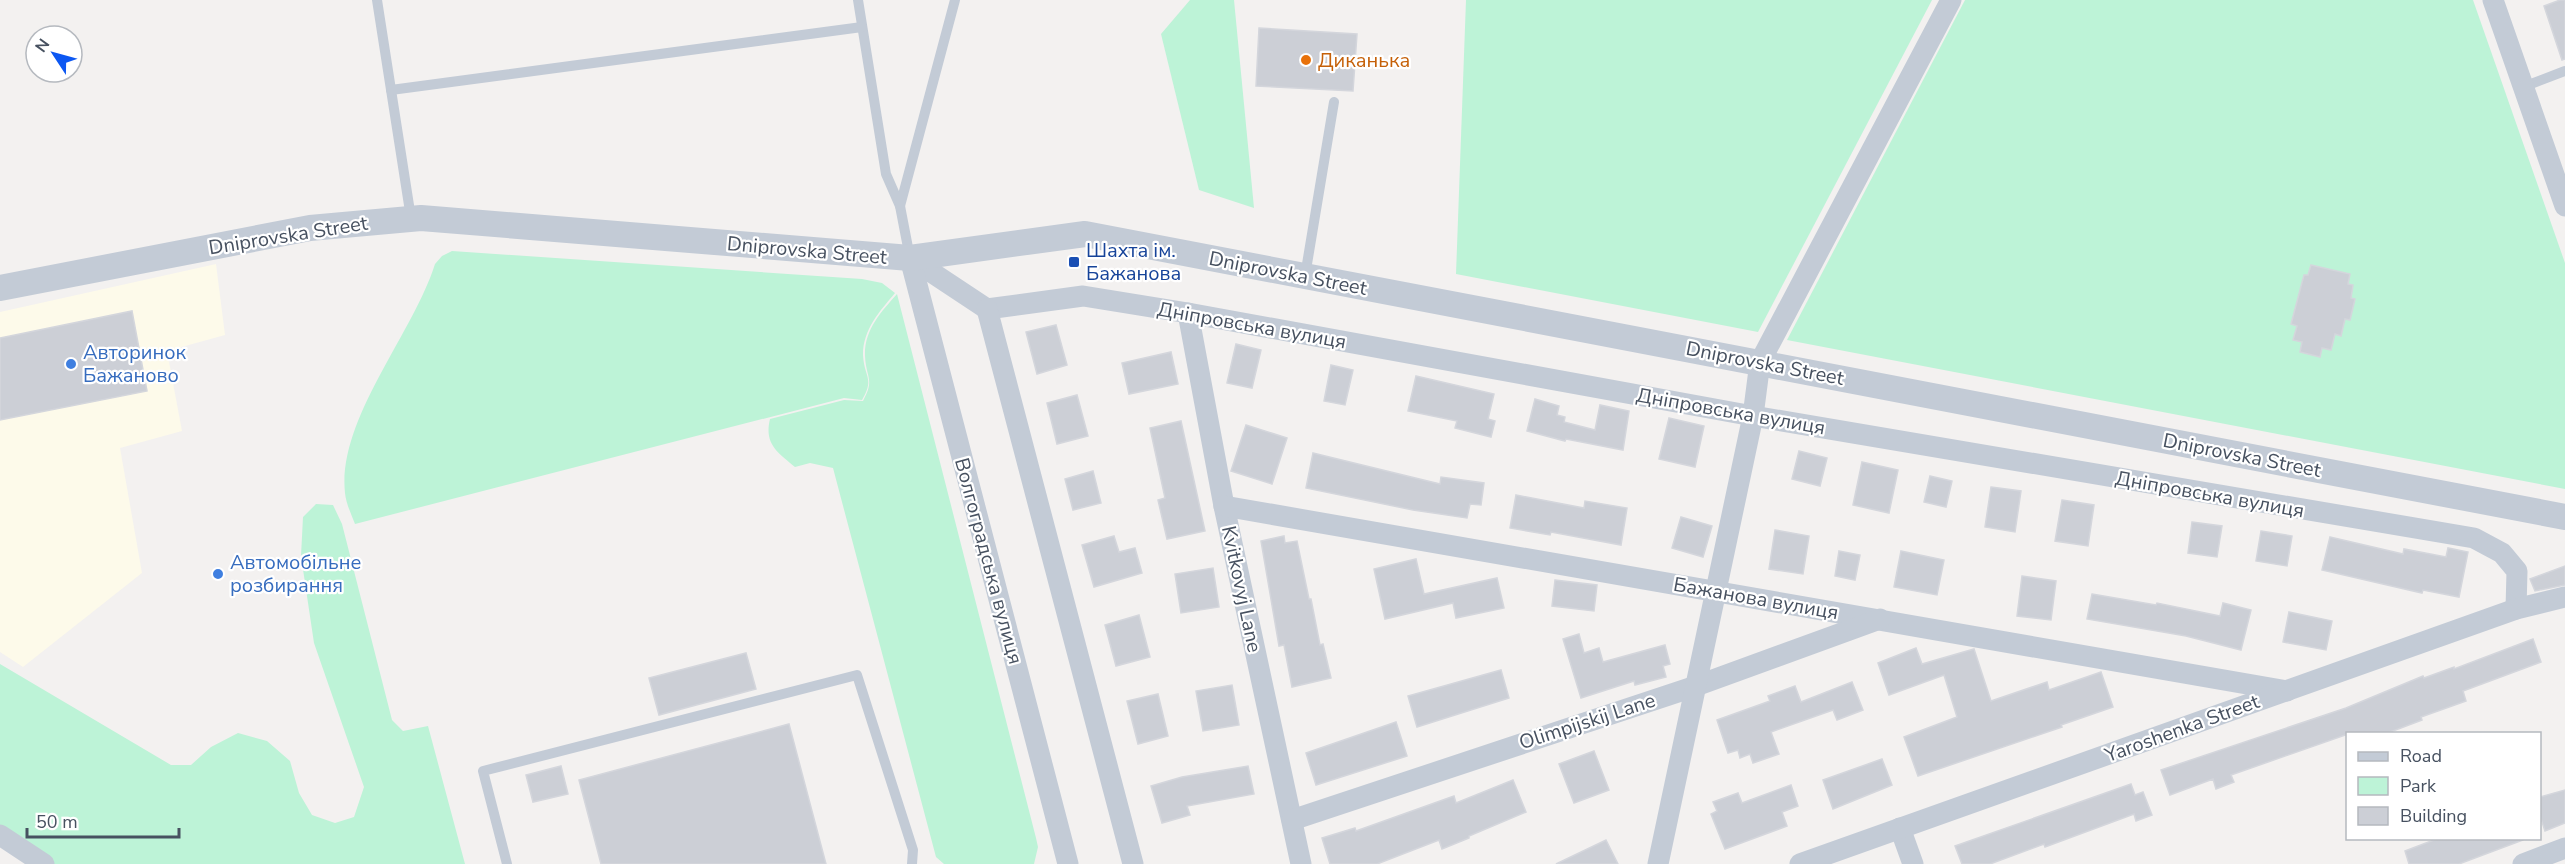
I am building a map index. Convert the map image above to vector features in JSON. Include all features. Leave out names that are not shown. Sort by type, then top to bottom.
[{"type":"street","points":[[1658,864],[1753,416],[1760,362],[1951,0]]},
{"type":"street","points":[[2493,0],[2565,206]]},
{"type":"street","name":"Dniprovska Street","points":[[0,288],[310,228],[411,219],[910,258],[1085,234],[2565,517]]},
{"type":"street","points":[[910,258],[987,309],[1133,864]]},
{"type":"street","name":"Волгоградська вулиця","points":[[910,258],[1068,864]]},
{"type":"street","name":"Дніпровська вулиця","points":[[987,309],[1083,296],[1753,416],[2474,538],[2502,553],[2517,571],[2516,609]]},
{"type":"street","name":"Kvitkovyj Lane","points":[[1188,313],[1224,506],[1301,864]]},
{"type":"street","name":"Бажанова вулиця","points":[[1224,506],[2287,691]]},
{"type":"street","name":"Yaroshenka Street","points":[[1800,864],[2516,609],[2565,597]]},
{"type":"street","name":"Olimpijskij Lane","points":[[1292,820],[1696,686],[1881,619]]},
{"type":"street","points":[[1900,828],[1913,864]]},
{"type":"street","points":[[0,836],[44,864]]},
{"type":"street","points":[[2523,864],[2565,848]]},
{"type":"lane","points":[[377,0],[411,219]]},
{"type":"lane","points":[[858,0],[886,174],[900,206],[910,258]]},
{"type":"lane","points":[[900,206],[955,0]]},
{"type":"lane","points":[[391,90],[862,27]]},
{"type":"lane","points":[[2523,87],[2565,71]]},
{"type":"lane","points":[[1305,276],[1334,102]]},
{"type":"lane","points":[[507,864],[483,771],[857,675],[913,850],[912,864]]},
{"type":"shaded area","points":[[216,264],[225,335],[167,351],[182,431],[120,448],[142,573],[23,667],[0,652],[0,312]]},
{"type":"green space","points":[[1190,0],[1234,0],[1254,208],[1199,190],[1161,34]]},
{"type":"green space","points":[[1466,0],[1932,0],[1758,332],[1456,274]]},
{"type":"green space","points":[[1965,0],[2473,0],[2565,263],[2565,489],[1787,340]]},
{"type":"green space","points":[[452,251],[862,279],[882,283],[895,293],[873,321],[866,337],[863,355],[868,387],[862,400],[844,398],[355,524],[345,493],[346,465],[353,436],[364,407],[411,319],[435,264],[442,256]]},
{"type":"green space","points":[[897,294],[1036,838],[1038,847],[1034,864],[944,864],[936,857],[833,468],[810,463],[795,467],[778,452],[769,435],[770,419],[844,400],[863,401],[869,388],[865,356],[867,338],[880,315]]},
{"type":"green space","points":[[316,504],[333,505],[342,524],[392,720],[403,731],[428,726],[465,864],[52,864],[0,829],[0,664],[171,765],[191,765],[211,747],[238,733],[267,741],[290,761],[299,793],[312,815],[335,823],[354,817],[364,787],[314,643],[301,556],[303,517]]},
{"type":"building","points":[[2565,0],[2565,59],[2562,60],[2544,6]]},
{"type":"building","name":"Диканька","points":[[1259,28],[1357,34],[1353,91],[1256,86]]},
{"type":"building","points":[[2311,265],[2350,274],[2348,284],[2353,285],[2351,298],[2355,299],[2350,320],[2345,319],[2341,336],[2335,334],[2331,350],[2322,348],[2320,357],[2300,352],[2302,342],[2293,340],[2297,326],[2291,324],[2304,275],[2308,275]]},
{"type":"building","name":"Авторинок Бажаново","points":[[132,311],[147,391],[0,420],[0,338]]},
{"type":"building","points":[[1056,325],[1067,365],[1037,374],[1026,332]]},
{"type":"building","points":[[1236,344],[1261,350],[1252,388],[1227,383]]},
{"type":"building","points":[[1171,352],[1178,384],[1129,394],[1122,363]]},
{"type":"building","points":[[1331,365],[1353,370],[1345,405],[1324,401]]},
{"type":"building","points":[[1416,376],[1494,394],[1488,419],[1495,421],[1491,437],[1455,428],[1457,421],[1408,411]]},
{"type":"building","points":[[1077,395],[1088,436],[1057,444],[1047,403]]},
{"type":"building","points":[[1535,399],[1559,406],[1557,415],[1565,417],[1564,422],[1595,430],[1600,405],[1629,411],[1623,450],[1566,439],[1565,441],[1527,431]]},
{"type":"building","points":[[1669,418],[1704,426],[1695,467],[1659,459]]},
{"type":"building","points":[[1181,421],[1205,531],[1167,539],[1158,500],[1165,498],[1150,428]]},
{"type":"building","points":[[1246,425],[1287,438],[1272,484],[1231,471]]},
{"type":"building","points":[[1799,451],[1827,458],[1820,486],[1792,479]]},
{"type":"building","points":[[1313,453],[1440,484],[1441,477],[1484,483],[1481,505],[1470,504],[1467,518],[1413,510],[1306,488]]},
{"type":"building","points":[[1862,462],[1898,470],[1889,513],[1853,505]]},
{"type":"building","points":[[1093,471],[1101,503],[1073,510],[1065,479]]},
{"type":"building","points":[[1930,476],[1952,481],[1946,507],[1924,502]]},
{"type":"building","points":[[1991,487],[2021,491],[2015,532],[1985,527]]},
{"type":"building","points":[[1516,495],[1584,508],[1585,501],[1627,508],[1621,545],[1551,532],[1550,535],[1510,528]]},
{"type":"building","points":[[2062,500],[2094,505],[2088,546],[2055,541]]},
{"type":"building","points":[[1681,517],[1712,526],[1703,557],[1672,548]]},
{"type":"building","points":[[2192,522],[2222,526],[2217,557],[2188,553]]},
{"type":"building","points":[[1775,530],[1809,536],[1803,574],[1769,569]]},
{"type":"building","points":[[2261,531],[2292,536],[2287,566],[2256,561]]},
{"type":"building","points":[[1114,536],[1119,552],[1135,548],[1142,573],[1094,587],[1082,545]]},
{"type":"building","points":[[1284,536],[1285,543],[1297,541],[1320,645],[1323,644],[1331,678],[1292,687],[1284,645],[1279,646],[1261,541]]},
{"type":"building","points":[[2330,537],[2403,554],[2404,549],[2446,557],[2448,548],[2468,552],[2459,597],[2423,590],[2422,593],[2322,570]]},
{"type":"building","points":[[1839,551],[1860,555],[1855,580],[1835,576]]},
{"type":"building","points":[[1901,551],[1944,560],[1937,595],[1894,587]]},
{"type":"building","points":[[1416,559],[1424,594],[1497,578],[1504,608],[1456,618],[1453,603],[1385,619],[1374,569]]},
{"type":"building","points":[[2565,566],[2565,585],[2535,591],[2530,579]]},
{"type":"building","points":[[1213,568],[1219,607],[1181,613],[1175,574]]},
{"type":"building","points":[[2022,576],[2056,581],[2051,620],[2017,616]]},
{"type":"building","points":[[1555,580],[1597,585],[1594,611],[1552,606]]},
{"type":"building","points":[[2092,594],[2156,605],[2157,603],[2220,616],[2223,603],[2251,610],[2241,650],[2186,636],[2087,619]]},
{"type":"building","points":[[2289,612],[2332,621],[2326,650],[2283,642]]},
{"type":"building","points":[[1139,615],[1150,657],[1116,666],[1105,625]]},
{"type":"building","points":[[1579,634],[1584,653],[1599,648],[1603,662],[1665,645],[1670,664],[1663,666],[1666,677],[1635,685],[1634,681],[1581,698],[1563,639]]},
{"type":"building","points":[[2533,639],[2541,662],[2463,691],[2466,701],[2421,717],[2422,720],[2390,732],[2346,732],[2346,735],[2231,775],[2234,782],[2216,789],[2213,779],[2170,795],[2161,770],[2346,708],[2423,676],[2424,678],[2454,667],[2454,669]]},
{"type":"building","points":[[1916,648],[1922,664],[1974,649],[1991,701],[2047,682],[2049,690],[2101,672],[2113,707],[2061,725],[2062,727],[1918,776],[1904,737],[1957,717],[1944,675],[1889,695],[1878,663]]},
{"type":"building","points":[[746,653],[756,689],[659,715],[649,678]]},
{"type":"building","points":[[1501,670],[1509,698],[1417,727],[1408,696]]},
{"type":"building","points":[[1852,682],[1863,710],[1837,720],[1833,710],[1771,732],[1779,754],[1753,763],[1750,754],[1740,758],[1738,750],[1728,753],[1717,720],[1770,701],[1768,696],[1795,686],[1801,702]]},
{"type":"building","points":[[1232,685],[1239,725],[1203,731],[1196,691]]},
{"type":"building","points":[[1158,694],[1168,736],[1138,744],[1127,701]]},
{"type":"building","points":[[1396,722],[1407,756],[1316,785],[1306,753]]},
{"type":"building","points":[[789,724],[826,864],[601,864],[579,780]]},
{"type":"building","points":[[1594,751],[1609,790],[1574,803],[1559,764]]},
{"type":"building","points":[[1882,759],[1892,785],[1833,809],[1823,780]]},
{"type":"building","points":[[561,766],[568,794],[533,802],[526,775]]},
{"type":"building","points":[[1248,766],[1254,794],[1187,806],[1190,815],[1162,823],[1151,786],[1182,777]]},
{"type":"building","points":[[1513,780],[1526,812],[1442,849],[1439,840],[1377,864],[1330,864],[1322,838],[1355,828],[1356,831],[1454,796],[1456,803]]},
{"type":"building","points":[[2131,784],[2135,795],[2143,792],[2152,815],[2136,821],[2134,814],[2045,847],[2044,844],[1990,864],[1962,864],[1955,846]]},
{"type":"building","points":[[1791,785],[1798,806],[1782,812],[1787,826],[1725,849],[1711,814],[1717,811],[1713,802],[1738,793],[1742,803]]},
{"type":"building","points":[[2565,790],[2565,823],[2545,831],[2541,819],[2541,797]]},
{"type":"building","points":[[1606,840],[1618,864],[1556,864]]},
{"type":"building","points":[[2434,840],[2523,840],[2459,864],[2409,864],[2405,851]]},
{"type":"place","name":"Диканька","points":[[1306,60]]},
{"type":"place","name":"Шахта ім. Бажанова","points":[[1074,262]]},
{"type":"place","name":"Авторинок Бажаново","points":[[71,364]]},
{"type":"place","name":"Автомобільне розбирання","points":[[218,574]]}]
